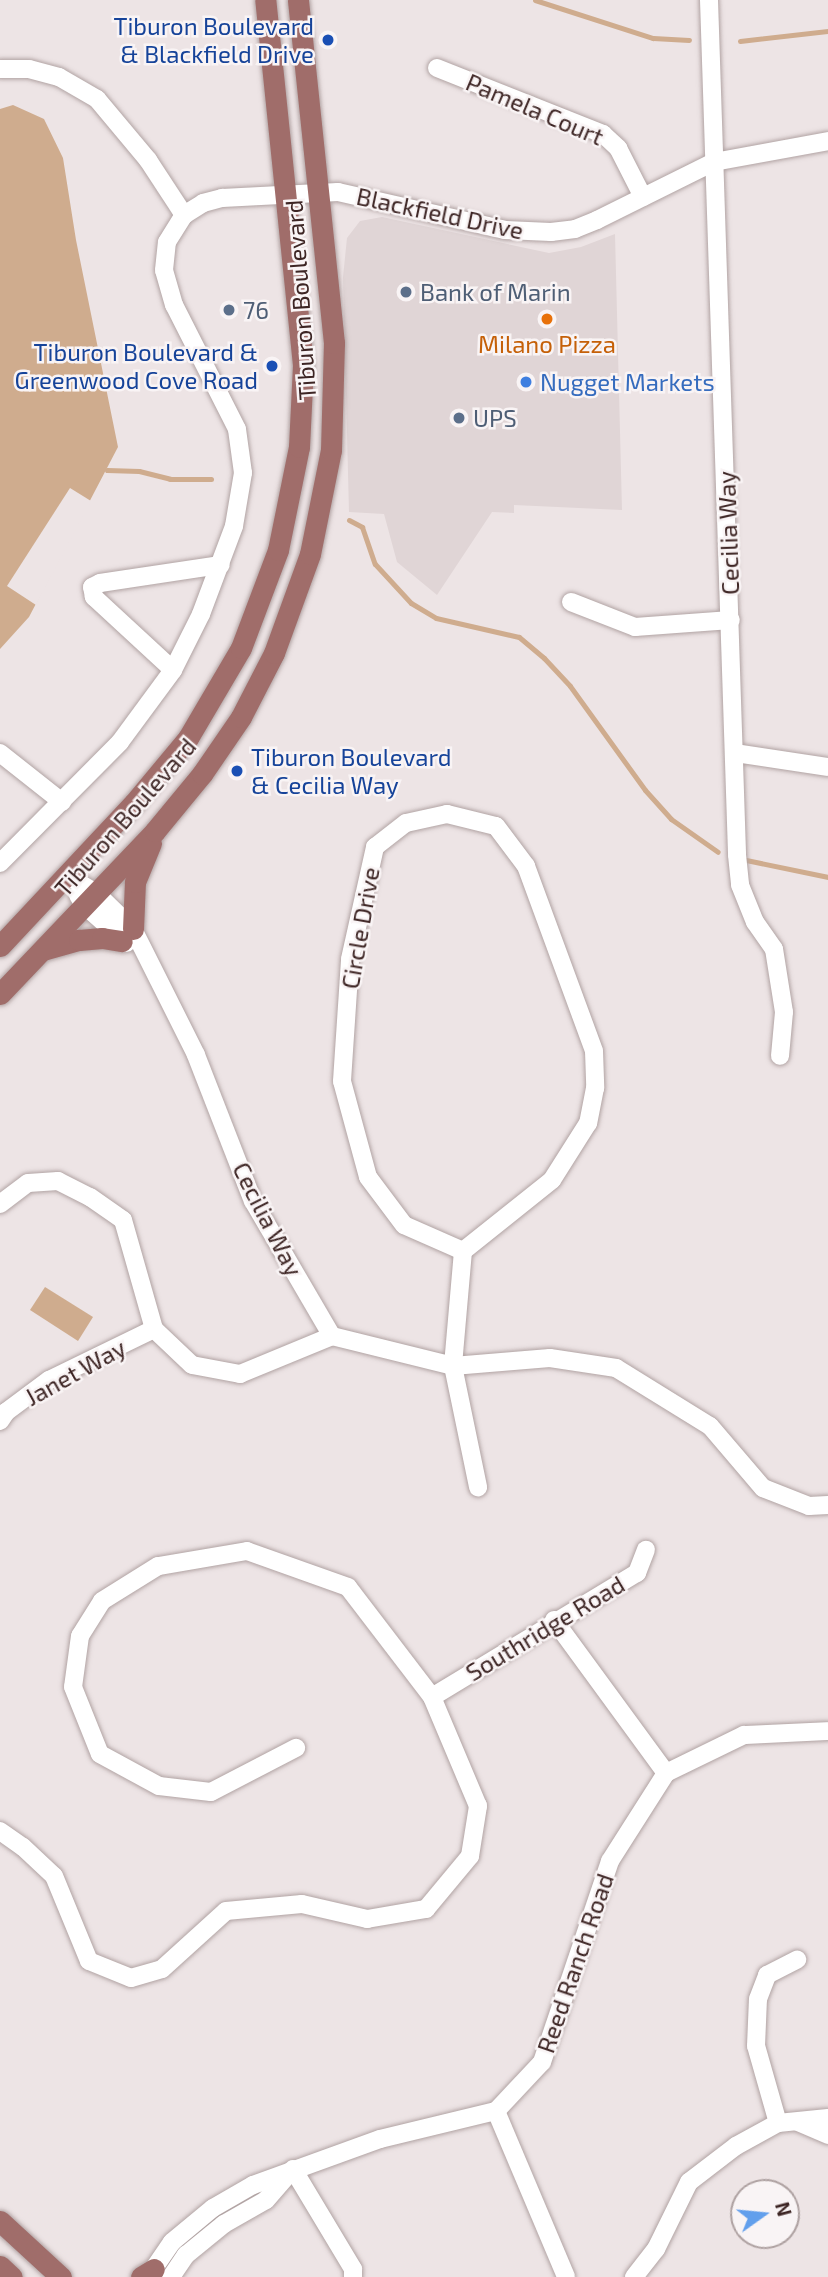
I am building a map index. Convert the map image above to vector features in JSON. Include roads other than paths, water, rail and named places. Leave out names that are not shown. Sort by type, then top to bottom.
[{"type":"main road","name":"Tiburon Boulevard","points":[[0,946],[144,792],[188,738],[241,648],[268,583],[294,482],[302,412],[302,342],[265,0]]},
{"type":"main road","name":"Tiburon Boulevard","points":[[0,994],[155,831],[209,765],[258,685],[296,599],[319,519],[331,450],[335,379],[333,324],[298,0]]},
{"type":"main road","points":[[41,951],[79,940],[132,939],[135,881],[155,831]]},
{"type":"main road","points":[[0,2221],[61,2277]]},
{"type":"main road","points":[[41,2259],[72,2277]]},
{"type":"main road","points":[[0,2266],[12,2277]]},
{"type":"street","name":"Cecilia Way","points":[[709,0],[740,885],[755,922],[774,949],[784,1012],[780,1056]]},
{"type":"street","name":"Pamela Court","points":[[437,68],[603,134],[618,148],[643,197]]},
{"type":"street","points":[[0,69],[29,69],[60,76],[97,99],[148,160],[184,215],[167,242],[164,260],[166,281],[180,318],[233,419],[242,450],[241,494],[221,565],[173,670],[120,742],[0,863]]},
{"type":"street","name":"Blackfield Drive","points":[[184,215],[213,200],[286,192],[319,192],[364,196],[493,228],[538,233],[586,225],[714,162],[828,141]]},
{"type":"street","points":[[173,670],[94,597],[92,587],[100,583],[221,565]]},
{"type":"street","points":[[571,602],[635,627],[731,620]]},
{"type":"street","points":[[0,753],[62,802]]},
{"type":"street","points":[[735,753],[828,767]]},
{"type":"street","name":"Circle Drive","points":[[447,814],[496,826],[526,866],[594,1051],[595,1088],[588,1123],[552,1180],[463,1251],[404,1224],[368,1177],[342,1081],[349,959],[375,847],[405,823],[447,814]]},
{"type":"street","name":"Cecilia Way","points":[[66,875],[132,939],[163,985],[196,1055],[253,1202],[332,1336]]},
{"type":"street","points":[[0,1204],[28,1183],[58,1181],[90,1197],[123,1220],[154,1329],[192,1364],[240,1374],[332,1336],[453,1366],[550,1358],[617,1368],[710,1426],[763,1488],[809,1506],[828,1505]]},
{"type":"street","points":[[463,1251],[453,1366],[478,1487]]},
{"type":"street","name":"Janet Way","points":[[0,1421],[6,1412],[49,1380],[154,1329]]},
{"type":"street","name":"Southridge Road","points":[[432,1697],[554,1620],[637,1573],[646,1550]]},
{"type":"street","points":[[0,1831],[23,1847],[54,1876],[89,1961],[131,1978],[162,1969],[226,1911],[302,1904],[367,1919],[426,1909],[470,1856],[478,1806],[432,1697],[348,1587],[247,1552],[159,1566],[102,1601],[80,1636],[73,1687],[100,1754],[159,1786],[211,1792],[296,1748]]},
{"type":"street","points":[[554,1620],[666,1773],[744,1735],[828,1731]]},
{"type":"street","name":"Reed Ranch Road","points":[[496,2111],[542,2062],[610,1861],[666,1773]]},
{"type":"street","points":[[778,2123],[756,2046],[758,1999],[767,1975],[796,1960]]},
{"type":"street","points":[[153,2275],[172,2242],[213,2208],[253,2185],[380,2139],[496,2111],[566,2277]]},
{"type":"street","points":[[634,2277],[656,2249],[689,2182],[736,2146],[778,2123],[828,2118]]},
{"type":"street","points":[[798,2122],[828,2135]]},
{"type":"street","points":[[293,2169],[353,2269],[353,2277]]},
{"type":"waterway","points":[[535,0],[653,38],[689,40]]},
{"type":"waterway","points":[[740,41],[828,31]]},
{"type":"waterway","points":[[107,470],[139,471],[170,479],[211,479]]},
{"type":"waterway","points":[[349,520],[362,527],[375,564],[411,603],[436,618],[519,637],[544,658],[570,686],[645,790],[671,819],[718,852]]},
{"type":"waterway","points":[[746,860],[828,877]]},
{"type":"place","name":"Tiburon Boulevard & Blackfield Drive","points":[[328,40]]},
{"type":"place","name":"Bank of Marin","points":[[406,292]]},
{"type":"place","name":"76","points":[[229,310]]},
{"type":"place","name":"Milano Pizza","points":[[547,319]]},
{"type":"place","name":"Tiburon Boulevard & Greenwood Cove Road","points":[[272,366]]},
{"type":"place","name":"Nugget Markets","points":[[526,382]]},
{"type":"place","name":"UPS","points":[[459,418]]},
{"type":"place","name":"Tiburon Boulevard & Cecilia Way","points":[[237,771]]}]
